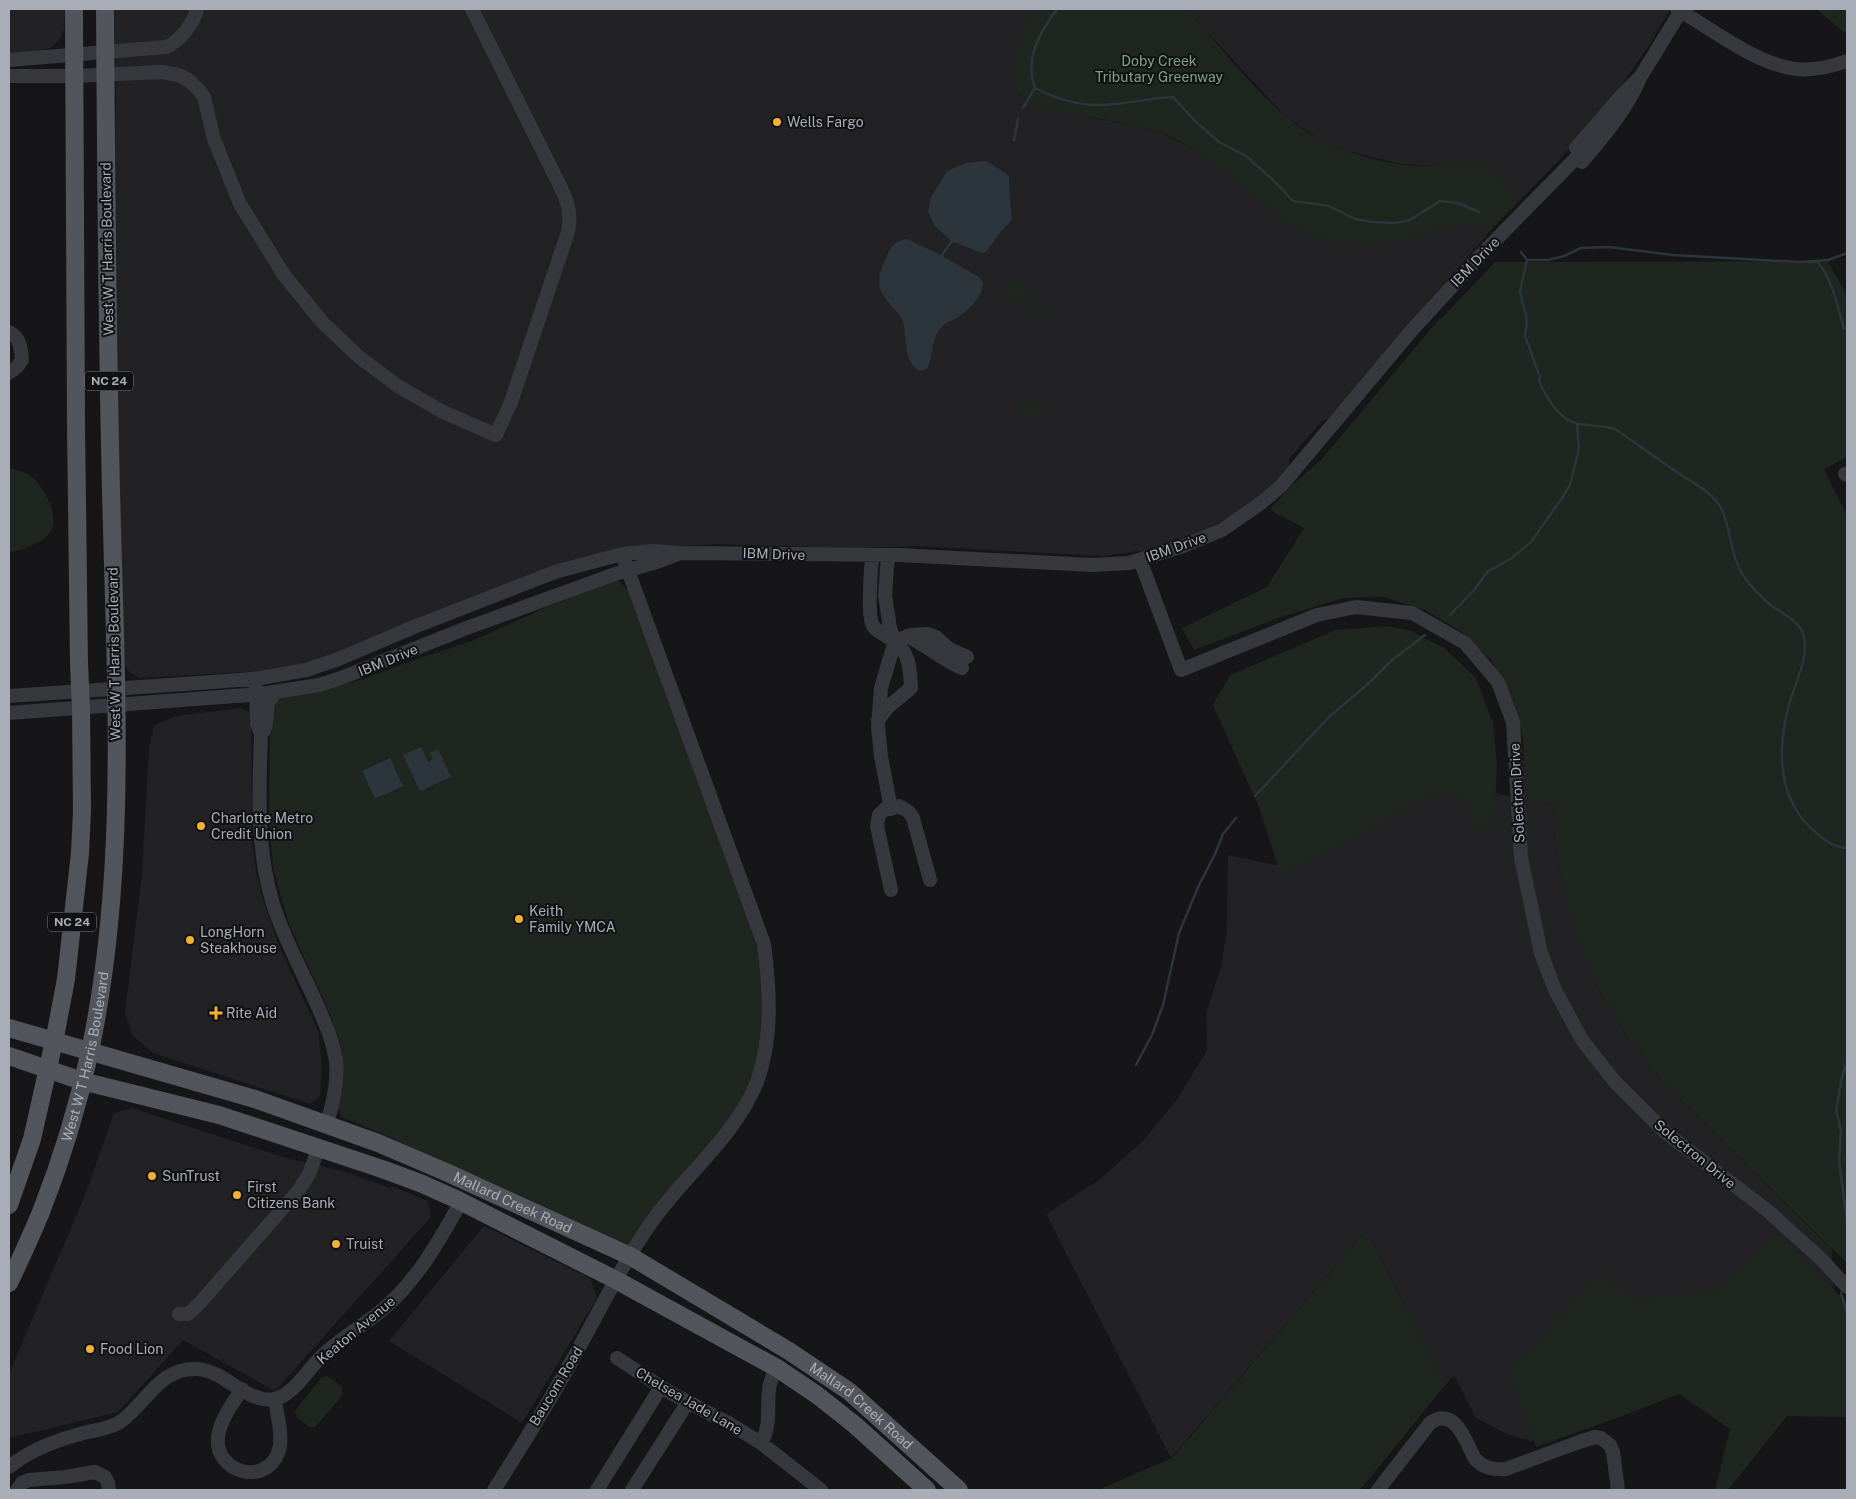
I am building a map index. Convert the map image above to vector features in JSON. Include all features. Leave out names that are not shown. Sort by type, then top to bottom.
[{"type":"main road","name":"NC 24","points":[[9,1205],[32,1139],[54,1041],[66,979],[80,853],[82,811],[74,9]]},
{"type":"main road","name":"West W T Harris Boulevard","points":[[9,1283],[40,1214],[65,1144],[90,1051],[103,968],[111,894],[114,847],[116,697],[109,396],[105,9]]},
{"type":"main road","name":"Mallard Creek Road","points":[[9,1028],[255,1099],[378,1143],[630,1256],[789,1351],[850,1392],[959,1490]]},
{"type":"main road","name":"Mallard Creek Road","points":[[9,1056],[82,1081],[216,1115],[319,1147],[420,1183],[461,1202],[616,1280],[778,1368],[817,1395],[855,1425],[927,1490]]},
{"type":"main road","points":[[319,1147],[330,1142],[337,1143],[390,1159],[446,1181],[459,1178]]},
{"type":"street","points":[[9,60],[159,48],[175,44],[194,19],[197,9]]},
{"type":"street","points":[[9,76],[74,76],[167,72],[183,77],[192,83],[204,97],[214,139],[240,204],[267,250],[292,287],[323,323],[347,347],[413,396],[458,419],[496,435],[511,402],[568,232],[570,218],[567,201],[563,192],[472,9]]},
{"type":"street","points":[[1680,10],[1762,59],[1790,68],[1810,69],[1847,62]]},
{"type":"street","name":"IBM Drive","points":[[1530,206],[1536,204],[1555,190],[1608,132],[1628,103],[1641,76],[1680,10]]},
{"type":"street","name":"IBM Drive","points":[[116,697],[306,670],[336,660],[547,575],[622,554],[653,551],[888,556],[1092,566],[1140,560],[1196,542],[1222,530],[1276,490],[1296,469],[1412,330],[1480,256],[1530,206],[1539,189],[1641,76]]},
{"type":"street","points":[[9,332],[15,335],[19,341],[22,360],[9,373]]},
{"type":"street","name":"IBM Drive","points":[[81,699],[256,695],[319,685],[464,629],[615,574],[658,562],[681,553]]},
{"type":"street","name":"Baucom Road","points":[[494,1490],[569,1366],[616,1280],[653,1220],[722,1137],[746,1104],[757,1081],[765,1047],[770,1012],[764,944],[754,911],[622,554]]},
{"type":"street","points":[[872,556],[871,621],[878,631],[901,639],[928,634],[936,637],[941,650],[949,649],[964,662]]},
{"type":"street","points":[[878,720],[888,707],[911,688],[910,668],[906,653],[901,639],[890,628],[885,595],[888,556]]},
{"type":"street","name":"Solectron Drive","points":[[1140,560],[1181,670],[1317,615],[1356,607],[1412,613],[1464,642],[1498,682],[1513,722],[1520,858],[1546,970],[1566,1014],[1594,1056],[1632,1101],[1665,1132],[1768,1212],[1822,1260],[1847,1286]]},
{"type":"street","points":[[891,809],[881,756],[878,720],[881,688],[901,639]]},
{"type":"street","points":[[255,678],[257,723],[261,734],[261,841],[266,874],[273,904],[325,1022],[336,1061],[334,1097],[326,1125]]},
{"type":"street","points":[[261,734],[266,726],[269,698],[277,692]]},
{"type":"street","points":[[9,696],[81,699]]},
{"type":"street","points":[[9,713],[81,699]]},
{"type":"street","points":[[891,890],[877,826],[879,815],[885,809],[899,806],[909,812],[913,818],[930,880]]},
{"type":"street","points":[[179,1314],[188,1314],[198,1305],[300,1190],[309,1174],[319,1147]]},
{"type":"street","name":"Keaton Avenue","points":[[275,1400],[288,1394],[321,1356],[339,1340],[381,1310],[400,1293],[420,1270],[461,1202]]},
{"type":"street","name":"Chelsea Jade Lane","points":[[617,1358],[661,1387],[762,1443],[821,1490]]},
{"type":"street","points":[[762,1443],[768,1429],[769,1382],[778,1368]]},
{"type":"street","points":[[9,1467],[45,1445],[82,1433],[102,1430],[120,1422],[131,1413],[162,1379],[189,1369],[204,1370],[216,1374],[242,1388],[262,1399],[275,1400],[280,1442],[276,1456],[262,1470],[253,1473],[235,1470],[227,1464],[218,1446],[221,1425],[242,1388]]},
{"type":"street","points":[[597,1490],[661,1387]]},
{"type":"street","points":[[632,1490],[688,1402]]},
{"type":"street","points":[[1378,1490],[1430,1423],[1442,1418],[1457,1424],[1478,1463],[1496,1470],[1506,1469],[1595,1437],[1601,1438],[1610,1445],[1613,1452],[1618,1490]]},
{"type":"street","points":[[17,1490],[29,1480],[93,1472],[105,1477],[109,1490]]},
{"type":"shaded area","points":[[9,9],[65,9],[64,29],[60,39],[52,47],[40,52],[9,55]]},
{"type":"shaded area","points":[[114,9],[1034,9],[1016,47],[1020,95],[1030,101],[1098,119],[1157,131],[1194,149],[1226,172],[1279,216],[1302,232],[1323,240],[1383,243],[1418,237],[1459,223],[1480,226],[1490,231],[1334,415],[1321,422],[1289,459],[1290,468],[1258,497],[1227,518],[1208,528],[1167,544],[1146,550],[1103,556],[914,546],[845,548],[717,544],[636,549],[296,666],[262,671],[140,678],[129,672],[124,663],[119,530],[114,190],[116,97]]},
{"type":"shaded area","points":[[1186,9],[1670,9],[1650,44],[1619,89],[1560,159],[1520,200],[1504,181],[1469,162],[1432,166],[1400,164],[1347,151],[1320,140],[1283,114]]},
{"type":"shaded area","points":[[986,161],[1009,177],[1012,218],[986,252],[982,253],[951,241],[934,225],[928,211],[931,197],[947,171],[966,163]]},
{"type":"shaded area","points":[[907,239],[939,254],[979,277],[983,283],[978,298],[970,307],[958,317],[944,324],[935,338],[927,369],[921,371],[915,367],[908,356],[902,319],[883,294],[879,284],[880,273],[891,247],[899,241]]},
{"type":"shaded area","points":[[241,708],[249,712],[251,718],[252,841],[256,871],[263,900],[280,948],[318,1031],[322,1066],[320,1096],[310,1104],[153,1053],[133,1036],[125,1013],[142,874],[149,748],[154,726],[175,716]]},
{"type":"shaded area","points":[[421,747],[428,762],[433,759],[430,753],[438,749],[451,777],[420,791],[403,755]]},
{"type":"shaded area","points":[[390,758],[403,786],[375,799],[362,771]]},
{"type":"shaded area","points":[[1436,782],[1553,804],[1556,845],[1562,885],[1595,982],[1626,1035],[1664,1083],[1832,1249],[1835,1330],[1619,1404],[1531,1441],[1509,1435],[1476,1418],[1454,1375],[1446,1384],[1366,1230],[1171,1458],[1046,1214],[1099,1180],[1143,1141],[1178,1098],[1207,1050],[1206,1013],[1221,967],[1227,932],[1228,855],[1276,865]]},
{"type":"shaded area","points":[[132,1108],[283,1157],[346,1172],[390,1188],[392,1186],[428,1201],[431,1217],[275,1391],[183,1340],[118,1412],[9,1438],[9,1374],[85,1195],[114,1113]]},
{"type":"shaded area","points":[[484,1226],[590,1278],[597,1298],[522,1423],[389,1341]]},
{"type":"green space","name":"Doby Creek Tributary Greenway","points":[[1034,9],[1186,9],[1267,99],[1303,129],[1322,140],[1361,156],[1390,163],[1432,166],[1457,162],[1476,162],[1493,170],[1520,200],[1490,231],[1480,226],[1462,224],[1410,239],[1370,244],[1338,242],[1314,237],[1286,222],[1208,159],[1170,136],[1144,127],[1043,106],[1028,100],[1019,93],[1013,83],[1011,73],[1012,62],[1014,51]]},
{"type":"green space","points":[[1816,9],[1847,9],[1847,32],[1845,33]]},
{"type":"green space","points":[[1828,261],[1847,296],[1847,457],[1824,469],[1847,516],[1847,1263],[1664,1083],[1626,1035],[1595,982],[1572,925],[1562,885],[1556,845],[1553,804],[1524,799],[1523,738],[1514,704],[1491,660],[1462,632],[1425,610],[1384,597],[1344,598],[1281,617],[1194,650],[1182,628],[1267,587],[1304,528],[1273,512],[1271,508],[1294,483],[1321,460],[1441,317],[1495,262]]},
{"type":"green space","points":[[1014,277],[1029,289],[1016,306],[1001,293]]},
{"type":"green space","points":[[1036,295],[1042,300],[1031,314],[1024,309]]},
{"type":"green space","points":[[1045,302],[1051,307],[1040,322],[1033,317]]},
{"type":"green space","points":[[1019,401],[1045,404],[1044,418],[1017,415]]},
{"type":"green space","points":[[9,468],[26,473],[36,481],[50,504],[54,521],[48,535],[40,541],[9,553]]},
{"type":"green space","name":"Keith Family YMCA","points":[[617,580],[630,592],[755,931],[766,978],[758,1065],[734,1114],[629,1245],[423,1155],[388,1136],[341,1117],[338,1109],[342,1056],[339,1040],[330,1014],[290,926],[281,898],[273,866],[269,821],[270,706],[278,698],[325,690],[364,679],[472,641],[547,607]]},
{"type":"green space","points":[[1388,626],[1412,631],[1444,648],[1476,678],[1493,723],[1497,763],[1494,828],[1474,828],[1465,796],[1435,795],[1281,875],[1260,810],[1213,705],[1230,675],[1336,630]]},
{"type":"green space","points":[[1366,1230],[1446,1384],[1360,1490],[1098,1490],[1172,1458]]},
{"type":"green space","points":[[1778,1233],[1847,1303],[1847,1419],[1844,1417],[1787,1416],[1728,1490],[1715,1490],[1730,1429],[1679,1394],[1536,1447],[1507,1371],[1601,1273],[1634,1299],[1716,1290]]},
{"type":"green space","points":[[328,1376],[342,1387],[343,1395],[315,1427],[309,1427],[296,1416],[295,1411],[322,1377]]},
{"type":"waterway","points":[[1057,9],[1040,36],[1033,56],[1031,67],[1035,88],[1068,101],[1094,105],[1173,97],[1194,120],[1219,142],[1246,156],[1293,201],[1329,206],[1355,219],[1396,223],[1410,220],[1440,201],[1458,203],[1479,212]]},
{"type":"waterway","points":[[1023,108],[1035,88]]},
{"type":"waterway","points":[[1014,140],[1018,119]]},
{"type":"waterway","points":[[942,255],[952,241]]},
{"type":"waterway","points":[[1521,252],[1527,260],[1548,260],[1564,256],[1581,248],[1609,247],[1673,255],[1800,262],[1828,260],[1847,253]]},
{"type":"waterway","points":[[1527,260],[1520,291],[1527,321],[1525,336],[1540,377],[1539,381],[1555,408],[1572,422],[1615,429],[1712,497],[1725,516],[1736,562],[1745,578],[1765,600],[1790,618],[1801,629],[1804,637],[1804,655],[1787,714],[1782,748],[1785,782],[1790,798],[1798,813],[1809,826],[1831,844],[1847,848]]},
{"type":"waterway","points":[[1817,261],[1831,285],[1844,328],[1847,329]]},
{"type":"waterway","points":[[1450,615],[1475,589],[1487,572],[1512,558],[1531,542],[1562,498],[1570,485],[1579,449],[1577,424]]},
{"type":"waterway","points":[[1255,796],[1328,718],[1369,683],[1391,661],[1425,635]]},
{"type":"waterway","points":[[1136,1065],[1152,1035],[1163,1005],[1179,933],[1223,834],[1236,818]]},
{"type":"waterway","points":[[1847,1062],[1842,1077],[1836,1110],[1841,1131],[1839,1161],[1847,1219]]},
{"type":"waterway","points":[[1841,1293],[1847,1312]]},
{"type":"place","name":"Wells Fargo","points":[[777,122]]},
{"type":"place","name":"Charlotte Metro Credit Union","points":[[201,826]]},
{"type":"place","name":"Keith Family YMCA","points":[[519,919]]},
{"type":"place","name":"LongHorn Steakhouse","points":[[190,940]]},
{"type":"place","name":"Rite Aid","points":[[216,1013]]},
{"type":"place","name":"SunTrust","points":[[152,1176]]},
{"type":"place","name":"First Citizens Bank","points":[[237,1195]]},
{"type":"place","name":"Truist","points":[[336,1244]]},
{"type":"place","name":"Food Lion","points":[[90,1349]]}]
